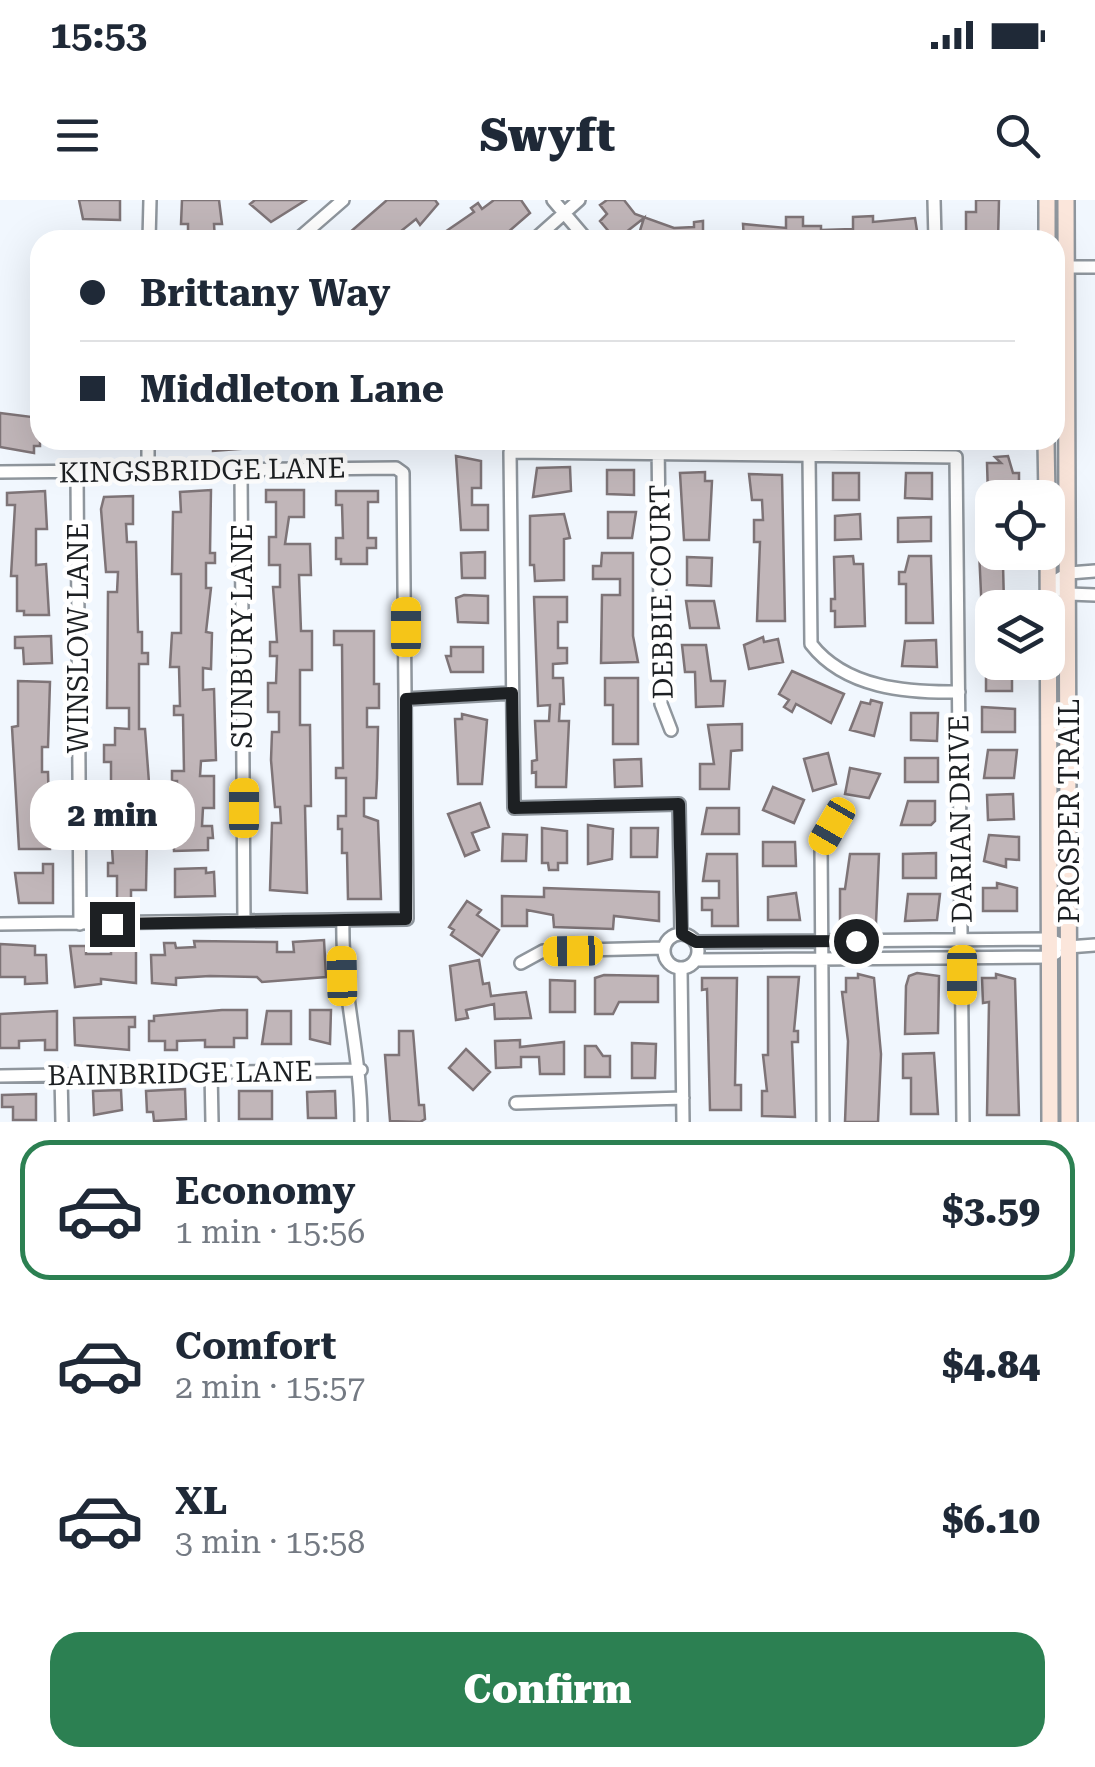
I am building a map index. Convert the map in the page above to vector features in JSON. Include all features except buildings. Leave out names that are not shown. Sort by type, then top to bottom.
[{"type":"main road","points":[[1047,200],[1047,230]]},
{"type":"main road","name":"PROSPER TRAIL","points":[[1064,230],[1066,200]]},
{"type":"main road","name":"PROSPER TRAIL","points":[[1065,442],[1069,594],[1069,1122]]},
{"type":"main road","points":[[1046,450],[1047,480]]},
{"type":"main road","name":"PROSPER TRAIL","points":[[1048,570],[1050,1122]]},
{"type":"street","points":[[150,200],[150,230]]},
{"type":"street","points":[[309,230],[344,200]]},
{"type":"street","points":[[553,200],[578,230]]},
{"type":"street","points":[[545,230],[579,200]]},
{"type":"street","points":[[934,200],[935,230]]},
{"type":"street","points":[[1065,268],[1095,266]]},
{"type":"street","points":[[148,450],[148,472]]},
{"type":"street","points":[[559,450],[510,452],[514,808],[679,804],[682,934]]},
{"type":"street","name":"DEBBIE COURT","points":[[658,450],[661,704],[671,730]]},
{"type":"street","points":[[718,450],[809,456],[811,644],[830,663],[877,684],[911,692],[958,692]]},
{"type":"street","name":"DARIAN DRIVE","points":[[809,456],[956,457],[963,1122]]},
{"type":"street","name":"KINGSBRIDGE LANE","points":[[0,472],[396,468],[403,472],[406,699]]},
{"type":"street","name":"SUNBURY LANE","points":[[241,470],[244,921]]},
{"type":"street","name":"WINSLOW LANE","points":[[77,472],[80,924]]},
{"type":"street","points":[[1048,585],[1068,573],[1095,571]]},
{"type":"street","points":[[1048,585],[1069,594],[1095,596]]},
{"type":"street","points":[[0,924],[406,919],[406,699],[512,693]]},
{"type":"street","points":[[822,1122],[821,846],[832,826]]},
{"type":"street","points":[[343,920],[344,989],[361,1070],[362,1122]]},
{"type":"street","points":[[664,948],[670,938],[682,934],[696,942],[1048,939],[1068,946],[1095,945]]},
{"type":"street","points":[[696,942],[696,960]]},
{"type":"street","points":[[681,969],[696,960],[1048,957],[1068,946]]},
{"type":"street","points":[[521,963],[543,952],[664,948]]},
{"type":"street","points":[[664,948],[670,965],[681,969]]},
{"type":"street","points":[[681,969],[683,1122]]},
{"type":"street","name":"BAINBRIDGE LANE","points":[[0,1076],[361,1070]]},
{"type":"street","points":[[211,1071],[212,1122]]},
{"type":"street","points":[[61,1075],[62,1122]]},
{"type":"street","points":[[516,1103],[683,1098]]},
{"type":"route","points":[[112,924],[406,919],[406,699],[512,693],[514,808],[679,804],[682,934],[696,942],[856,941]]}]
